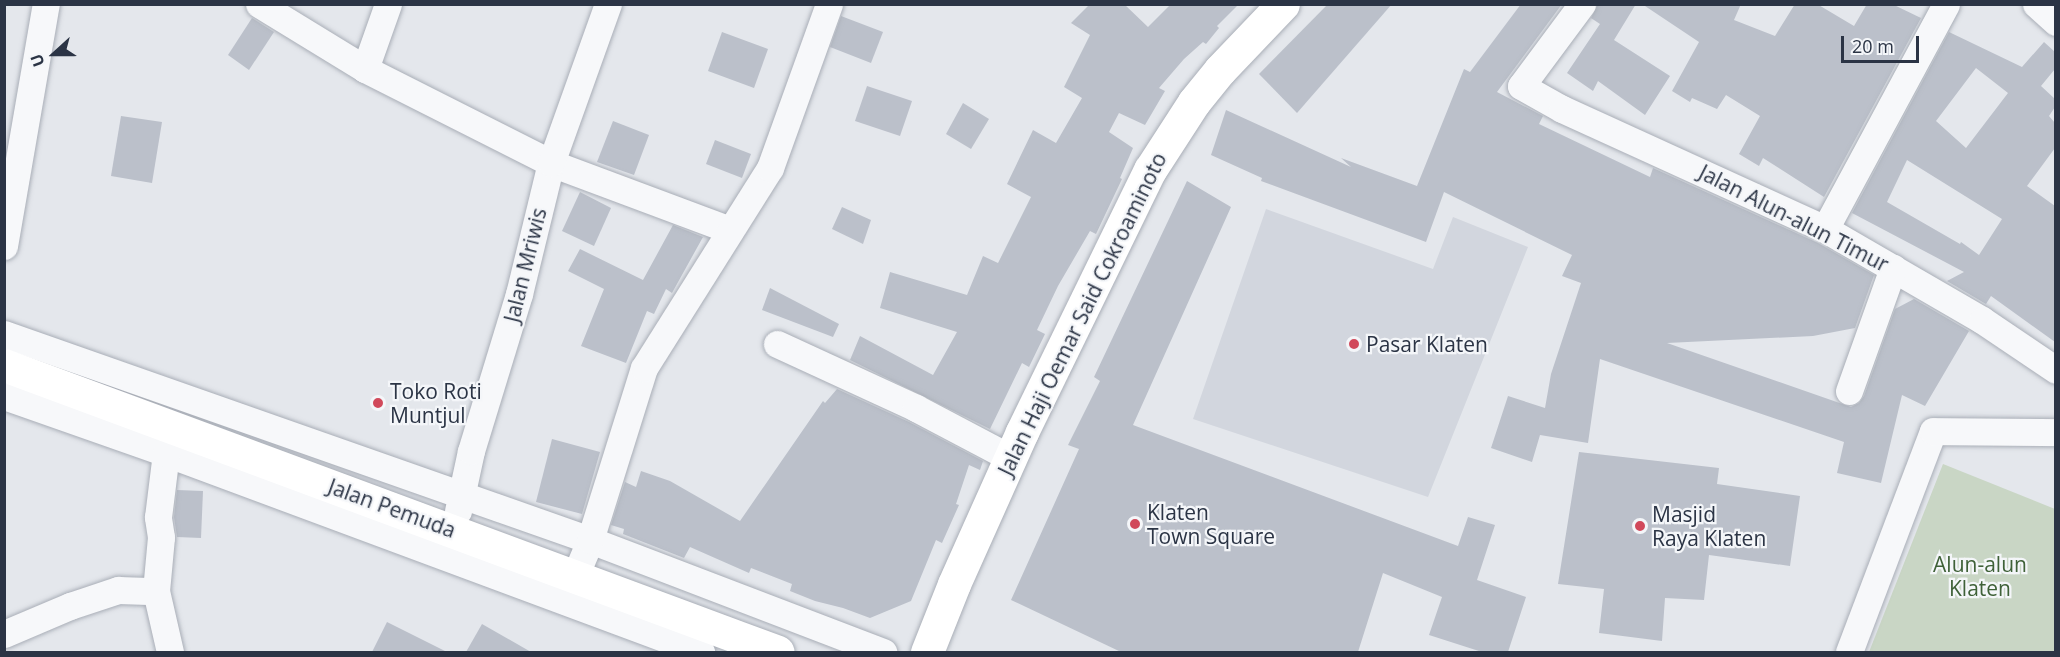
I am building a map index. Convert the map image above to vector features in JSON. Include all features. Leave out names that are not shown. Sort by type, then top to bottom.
[{"type":"main road","name":"Jalan Haji Oemar Said Cokroaminoto","points":[[927,652],[954,584],[1011,458],[1155,162],[1201,94],[1283,4]]},
{"type":"main road","name":"Jalan Pemuda","points":[[4,365],[170,441],[452,530],[575,576],[648,623],[691,620],[778,652]]},
{"type":"street","points":[[4,246],[46,4]]},
{"type":"street","points":[[259,4],[365,69],[551,163],[730,230]]},
{"type":"street","points":[[365,69],[388,4]]},
{"type":"street","name":"Jalan Mriwis","points":[[452,530],[463,495],[471,451],[519,294],[551,163],[608,4]]},
{"type":"street","points":[[575,576],[590,540],[644,368],[770,168],[829,4]]},
{"type":"street","name":"Jalan Alun-alun Timur","points":[[1582,4],[1521,86],[1562,109],[1825,229],[1982,320],[2055,370]]},
{"type":"street","points":[[1825,229],[1946,4]]},
{"type":"street","points":[[2036,4],[2055,22]]},
{"type":"street","points":[[1849,391],[1893,268]]},
{"type":"street","points":[[4,334],[590,540],[883,652]]},
{"type":"street","points":[[777,344],[916,408],[1011,458]]},
{"type":"street","points":[[4,396],[170,441],[648,623],[701,652]]},
{"type":"street","points":[[1849,652],[1933,431],[2055,432]]},
{"type":"street","points":[[170,441],[158,517],[161,537],[156,591],[170,652]]},
{"type":"street","points":[[4,634],[70,606],[118,590],[156,591]]},
{"type":"shaded area","name":"Pasar Klaten","points":[[1266,209],[1433,269],[1453,217],[1528,247],[1428,497],[1193,419]]},
{"type":"green space","name":"Alun-alun Klaten","points":[[1943,464],[2055,509],[2055,652],[1869,652]]},
{"type":"building","points":[[1090,4],[1124,4],[1148,27],[1171,4],[1239,4],[1217,26],[1219,28],[1206,44],[1203,42],[1184,59],[1159,88],[1165,91],[1145,125],[1119,113],[1109,132],[1133,148],[1120,178],[1122,179],[1096,234],[1090,231],[1058,286],[1037,330],[1045,334],[1029,367],[1022,363],[990,429],[850,360],[860,336],[933,375],[957,332],[880,308],[890,272],[967,295],[983,256],[998,263],[1031,197],[1007,184],[1033,130],[1056,143],[1082,98],[1064,87],[1090,35],[1071,23]]},
{"type":"building","points":[[1328,4],[1392,4],[1297,113],[1259,74]]},
{"type":"building","points":[[1521,4],[1562,4],[1497,92],[1543,116],[1539,124],[1650,177],[1653,168],[1818,243],[1874,275],[1855,328],[1813,336],[1667,343],[1851,407],[1859,403],[1864,396],[1895,309],[1914,299],[1969,331],[1925,406],[1902,395],[1881,483],[1837,473],[1844,442],[1600,359],[1588,443],[1540,435],[1532,462],[1491,448],[1508,396],[1545,408],[1551,374],[1581,283],[1562,276],[1572,255],[1444,192],[1426,242],[1261,181],[1262,178],[1211,155],[1226,110],[1351,167],[1341,158],[1417,186],[1464,69],[1470,72]]},
{"type":"building","points":[[1598,4],[1636,4],[1614,40],[1670,76],[1645,115],[1598,81],[1593,91],[1567,73],[1600,24],[1591,18]]},
{"type":"building","points":[[1642,4],[1741,4],[1734,20],[1775,36],[1795,4],[1817,4],[1854,26],[1867,4],[1892,4],[1921,18],[1824,197],[1763,158],[1759,166],[1739,154],[1760,116],[1726,95],[1717,109],[1692,98],[1690,102],[1672,91],[1699,42]]},
{"type":"building","points":[[841,16],[883,32],[871,63],[830,47]]},
{"type":"building","points":[[252,18],[274,32],[249,70],[228,55]]},
{"type":"building","points":[[722,32],[768,49],[754,88],[708,71]]},
{"type":"building","points":[[1949,32],[2022,67],[2044,42],[2055,52],[2055,69],[2041,86],[2055,99],[2055,107],[2049,116],[2055,123],[2055,148],[2027,186],[2055,206],[2055,342],[1991,296],[1986,304],[1947,281],[1964,272],[1852,213]],"holes":[[[1976,68],[2008,93],[1966,148],[1936,121]],[[1907,160],[2002,219],[1979,255],[1961,242],[1960,244],[1887,202]]]},
{"type":"building","points":[[867,86],[912,101],[900,136],[855,121]]},
{"type":"building","points":[[963,103],[989,119],[971,149],[946,134]]},
{"type":"building","points":[[121,116],[162,122],[152,183],[111,176]]},
{"type":"building","points":[[613,121],[649,135],[634,175],[597,162]]},
{"type":"building","points":[[715,140],[751,154],[742,178],[706,164]]},
{"type":"building","points":[[1187,181],[1231,207],[1133,425],[1458,546],[1468,517],[1495,525],[1477,580],[1526,597],[1508,652],[1482,652],[1429,635],[1442,597],[1383,573],[1358,652],[1121,652],[1011,600],[1079,449],[1068,445],[1100,381],[1094,377]]},
{"type":"building","points":[[580,192],[611,208],[594,246],[562,231]]},
{"type":"building","points":[[842,207],[871,220],[863,244],[832,229]]},
{"type":"building","points":[[673,225],[703,237],[672,293],[666,289],[654,314],[647,311],[626,363],[581,346],[604,289],[568,271],[580,249],[643,280]]},
{"type":"building","points":[[770,288],[839,324],[833,337],[762,310]]},
{"type":"building","points":[[837,389],[909,422],[983,461],[980,470],[969,465],[956,504],[959,505],[942,543],[936,540],[911,601],[870,618],[790,591],[792,584],[751,568],[749,573],[690,547],[684,558],[623,534],[624,529],[611,525],[625,482],[636,487],[641,471],[670,481],[740,521],[823,401],[825,403]]},
{"type":"building","points":[[552,439],[600,452],[582,514],[536,502]]},
{"type":"building","name":"Masjid Raya Klaten","points":[[1579,452],[1719,468],[1717,484],[1800,496],[1790,566],[1709,555],[1704,600],[1665,598],[1662,641],[1599,633],[1604,589],[1558,584]]},
{"type":"building","points":[[177,490],[203,491],[201,538],[177,537],[174,517]]},
{"type":"building","points":[[387,622],[447,652],[372,652]]},
{"type":"building","points":[[482,624],[531,652],[466,652]]},
{"type":"place","name":"Pasar Klaten","points":[[1354,344]]},
{"type":"place","name":"Toko Roti Muntjul","points":[[378,403]]},
{"type":"place","name":"Klaten Town Square","points":[[1135,524]]},
{"type":"place","name":"Masjid Raya Klaten","points":[[1640,526]]}]
